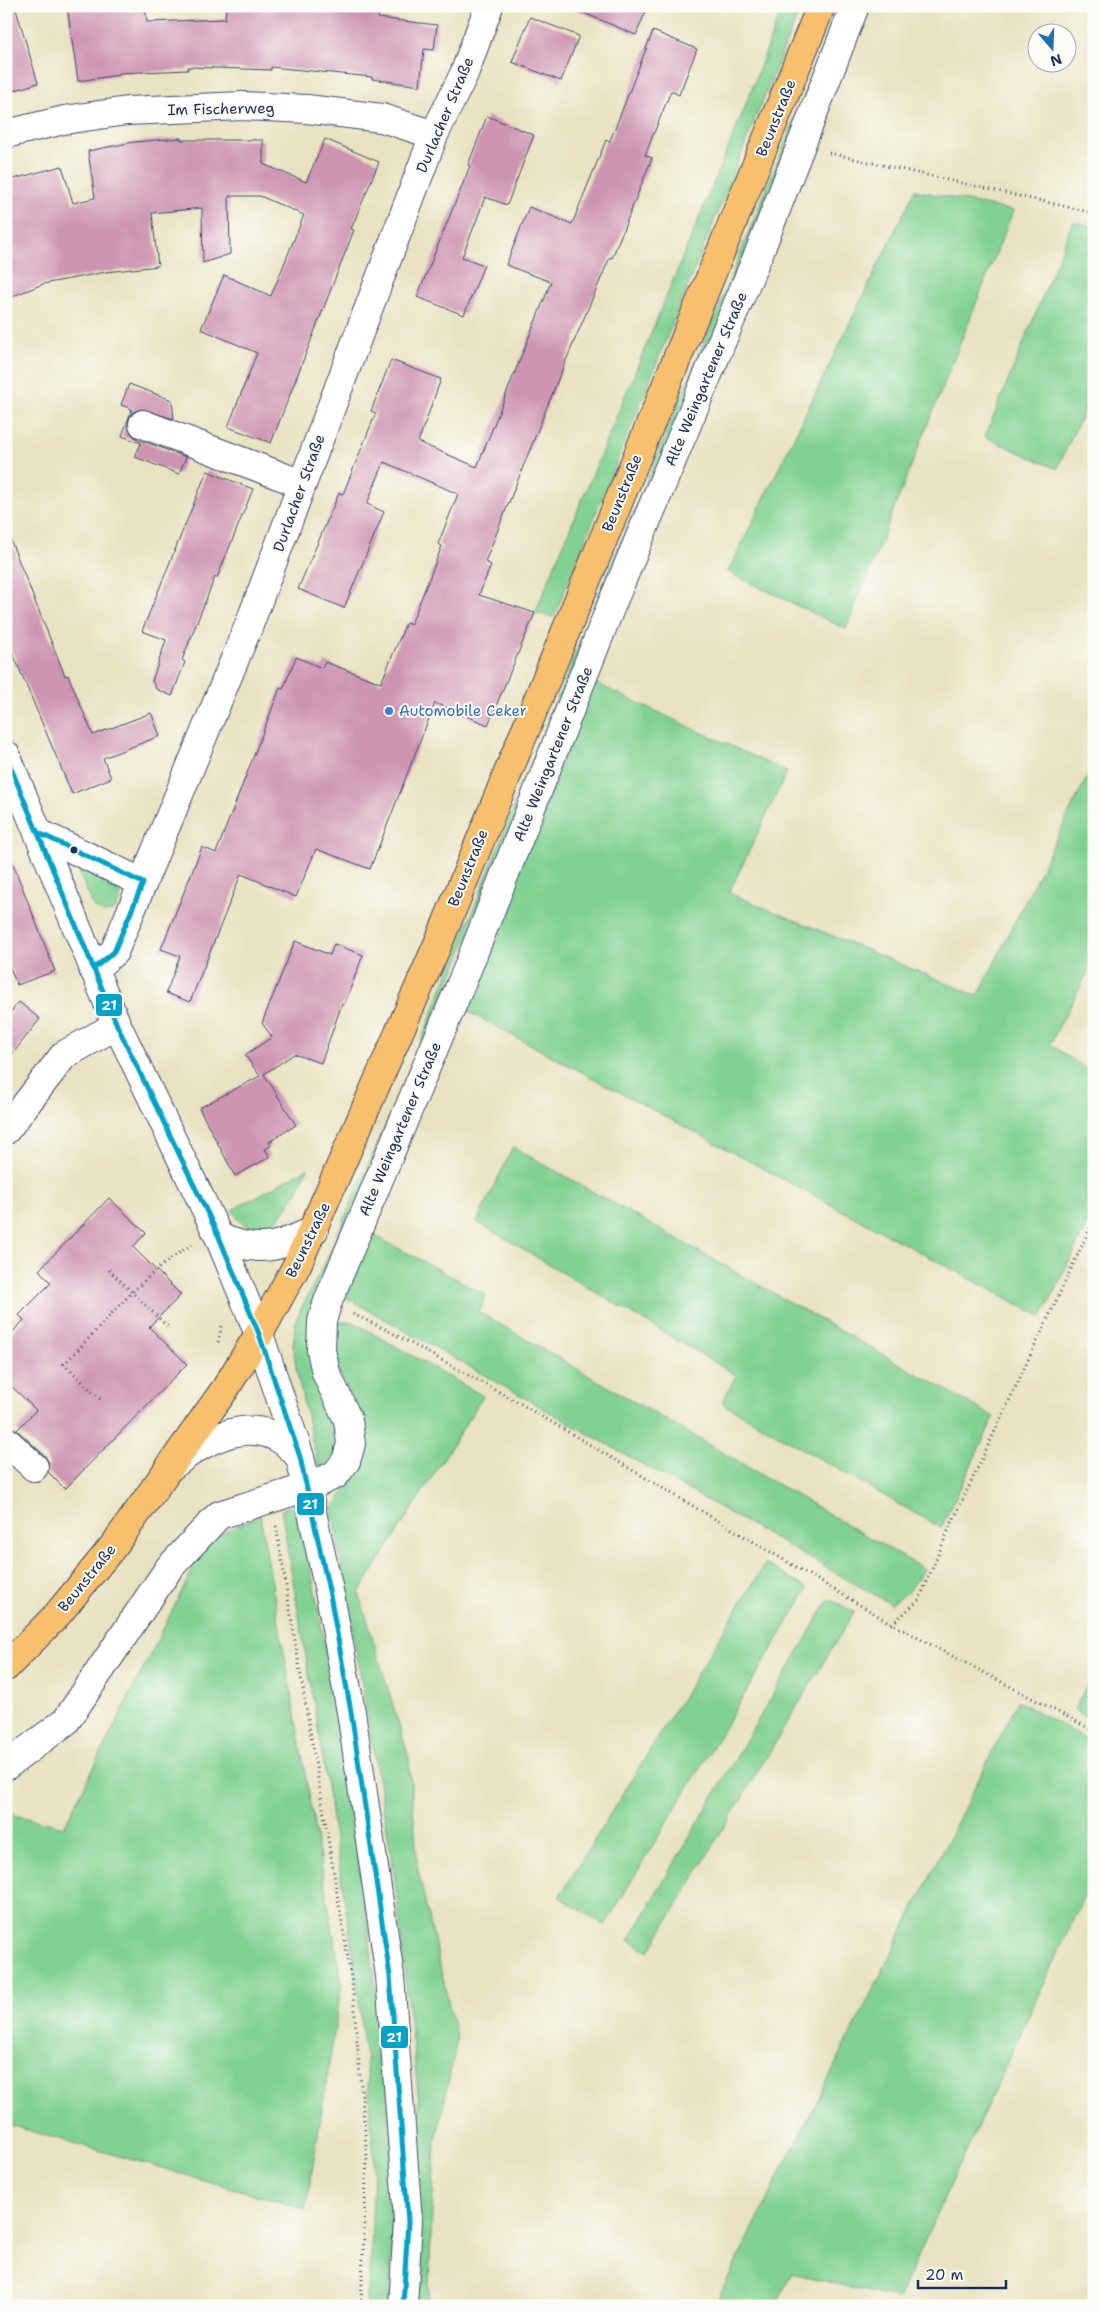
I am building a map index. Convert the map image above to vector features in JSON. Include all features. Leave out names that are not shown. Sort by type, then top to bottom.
[{"type":"main road","name":"Beunstraße","points":[[6,1668],[63,1608],[115,1544],[225,1389],[259,1334],[314,1230],[440,939],[821,6]]},
{"type":"street","name":"Durlacher Straße","points":[[93,969],[114,952],[143,883],[249,625],[434,135],[464,74],[489,6]]},
{"type":"street","name":"Alte Weingartener Straße","points":[[6,1766],[66,1721],[170,1568],[219,1514],[308,1487],[335,1475],[346,1461],[351,1444],[348,1420],[326,1373],[321,1350],[322,1321],[328,1301],[466,972],[611,606],[763,243],[799,146],[855,6]]},
{"type":"street","name":"Im Fischerweg","points":[[6,134],[64,120],[126,111],[242,106],[307,108],[382,118],[434,135]]},
{"type":"street","points":[[144,424],[302,484]]},
{"type":"street","points":[[6,755],[208,1245],[259,1334],[300,1457],[308,1487],[351,1712],[390,1976],[408,2221],[404,2306]]},
{"type":"street","points":[[39,833],[143,883]]},
{"type":"street","points":[[6,1130],[64,1054],[117,1025]]},
{"type":"street","points":[[208,1245],[258,1247],[276,1245],[314,1230]]},
{"type":"street","points":[[167,1470],[193,1449],[213,1439],[232,1433],[259,1432],[270,1435],[281,1439],[300,1457]]},
{"type":"street","points":[[6,1441],[34,1467]]},
{"type":"path","points":[[799,146],[1094,214]]},
{"type":"path","points":[[892,1624],[919,1600],[948,1532],[1094,1220]]},
{"type":"path","points":[[100,1399],[64,1364],[133,1293],[173,1256],[194,1244],[208,1245]]},
{"type":"path","points":[[109,1270],[169,1328]]},
{"type":"path","points":[[328,1301],[385,1329],[521,1404],[892,1624],[1094,1731]]},
{"type":"path","points":[[216,1351],[222,1326],[221,1319]]},
{"type":"path","points":[[272,1499],[352,1983],[367,2156],[361,2306]]},
{"type":"path","points":[[277,2306],[288,2303],[297,2306]]},
{"type":"green space","points":[[783,6],[801,6],[554,617],[535,613],[743,112]]},
{"type":"green space","points":[[841,6],[850,6],[318,1304],[340,1421],[338,1451],[325,1467],[318,1465],[297,1374],[293,1345],[296,1319],[328,1256],[404,1084],[595,604]]},
{"type":"green space","points":[[915,190],[1013,211],[846,629],[728,572]]},
{"type":"green space","points":[[1073,222],[1094,227],[1094,389],[1057,469],[985,437]]},
{"type":"green space","points":[[593,682],[787,772],[729,893],[978,996],[1094,763],[1094,961],[1050,1044],[1094,1074],[1094,1210],[1042,1317],[465,1010]]},
{"type":"green space","points":[[78,864],[122,890],[114,911],[104,913],[94,907],[76,866]]},
{"type":"green space","points":[[513,1147],[994,1417],[941,1528],[722,1403],[736,1375],[477,1222]]},
{"type":"green space","points":[[308,1168],[285,1211],[267,1226],[256,1228],[245,1225],[232,1210]]},
{"type":"green space","points":[[370,1233],[486,1295],[479,1312],[924,1569],[910,1590],[891,1604],[340,1294]]},
{"type":"green space","points":[[335,1322],[353,1322],[483,1396],[359,1593],[409,1758],[418,1870],[457,2040],[435,2145],[428,2306],[417,2306],[419,2102],[394,1871],[332,1509],[357,1472],[366,1450],[366,1435],[362,1420],[339,1373],[334,1356],[332,1339]]},
{"type":"green space","points":[[288,1507],[300,1510],[343,1743],[386,2063],[392,2153],[392,2246],[389,2306],[366,2306],[371,2256],[374,2157],[366,2062],[356,1975],[318,1728],[281,1510]]},
{"type":"green space","points":[[260,1515],[342,1984],[306,2209],[6,2124],[6,1813],[64,1827],[207,1541]]},
{"type":"green space","points":[[765,1564],[808,1589],[605,1925],[559,1897]]},
{"type":"green space","points":[[829,1599],[854,1612],[649,1952],[629,1940]]},
{"type":"green space","points":[[1094,1671],[1094,1721],[1074,1710]]},
{"type":"green space","points":[[1018,1701],[1094,1743],[1094,1874],[898,2299],[792,2273],[775,2306],[714,2306]]},
{"type":"building","points":[[6,6],[15,6],[38,83],[6,93]]},
{"type":"building","points":[[67,6],[145,6],[147,22],[225,19],[226,6],[316,6],[379,12],[378,18],[437,25],[434,50],[424,49],[420,86],[372,79],[372,77],[271,67],[271,70],[188,67],[188,70],[119,73],[119,75],[78,81]]},
{"type":"building","points":[[567,6],[648,6],[636,35]]},
{"type":"building","points":[[530,17],[579,36],[561,81],[512,62]]},
{"type":"building","points":[[653,31],[697,49],[679,95],[671,91],[645,155],[652,158],[612,258],[610,257],[559,377],[485,562],[491,565],[479,595],[535,613],[488,725],[435,703],[370,869],[316,849],[296,897],[241,874],[190,1002],[166,993],[180,956],[161,949],[202,847],[216,853],[280,688],[283,689],[296,657],[322,668],[325,662],[381,683],[406,623],[411,624],[442,546],[438,544],[458,494],[384,462],[367,504],[384,512],[344,608],[298,589],[339,493],[343,494],[376,413],[371,411],[391,360],[441,379],[418,442],[477,467],[551,282],[506,265],[529,207],[572,224],[606,140],[610,141]]},
{"type":"building","points":[[487,116],[534,135],[507,205],[485,197],[462,257],[484,265],[464,315],[417,297],[470,166],[468,165]]},
{"type":"building","points":[[181,138],[181,140],[263,140],[263,164],[306,182],[325,139],[379,162],[351,229],[354,230],[271,443],[228,427],[257,353],[201,329],[224,275],[271,296],[304,215],[260,196],[229,196],[230,254],[203,263],[202,208],[152,213],[158,266],[106,272],[43,284],[6,299],[6,181],[62,166],[73,203],[95,198],[88,151],[134,142]]},
{"type":"building","points":[[129,384],[172,400],[174,419],[141,409],[133,412],[129,418],[128,426],[131,433],[137,439],[186,457],[179,474],[135,457],[141,443],[122,436],[132,409],[121,405]]},
{"type":"building","points":[[207,471],[253,489],[182,660],[185,662],[172,696],[156,689],[152,681],[166,640],[142,631]]},
{"type":"building","points":[[6,529],[65,676],[68,675],[93,735],[151,713],[160,736],[103,758],[111,778],[72,794],[6,637]]},
{"type":"building","points":[[6,851],[8,851],[55,971],[17,985],[6,958]]},
{"type":"building","points":[[295,941],[330,955],[334,944],[363,955],[344,1005],[342,1004],[321,1063],[294,1054],[264,1074],[296,1125],[269,1142],[271,1146],[265,1149],[270,1157],[235,1176],[199,1108],[260,1076],[245,1055],[272,1037],[262,1023]]},
{"type":"building","points":[[19,1002],[40,1019],[6,1062],[6,1018]]},
{"type":"building","points":[[109,1198],[146,1233],[133,1247],[181,1295],[149,1327],[187,1364],[65,1489],[48,1472],[49,1463],[45,1456],[17,1430],[36,1410],[6,1381],[6,1339],[24,1320],[19,1315],[51,1283],[39,1270]]},
{"type":"transit line","name":"21","points":[[6,756],[117,1025],[219,1237],[259,1334],[300,1457],[331,1600],[351,1712],[390,1976],[408,2221],[403,2306]]},
{"type":"transit line","name":"21","points":[[39,833],[143,883],[114,952],[93,969]]},
{"type":"place","name":"Automobile Ceker","points":[[389,711]]}]
